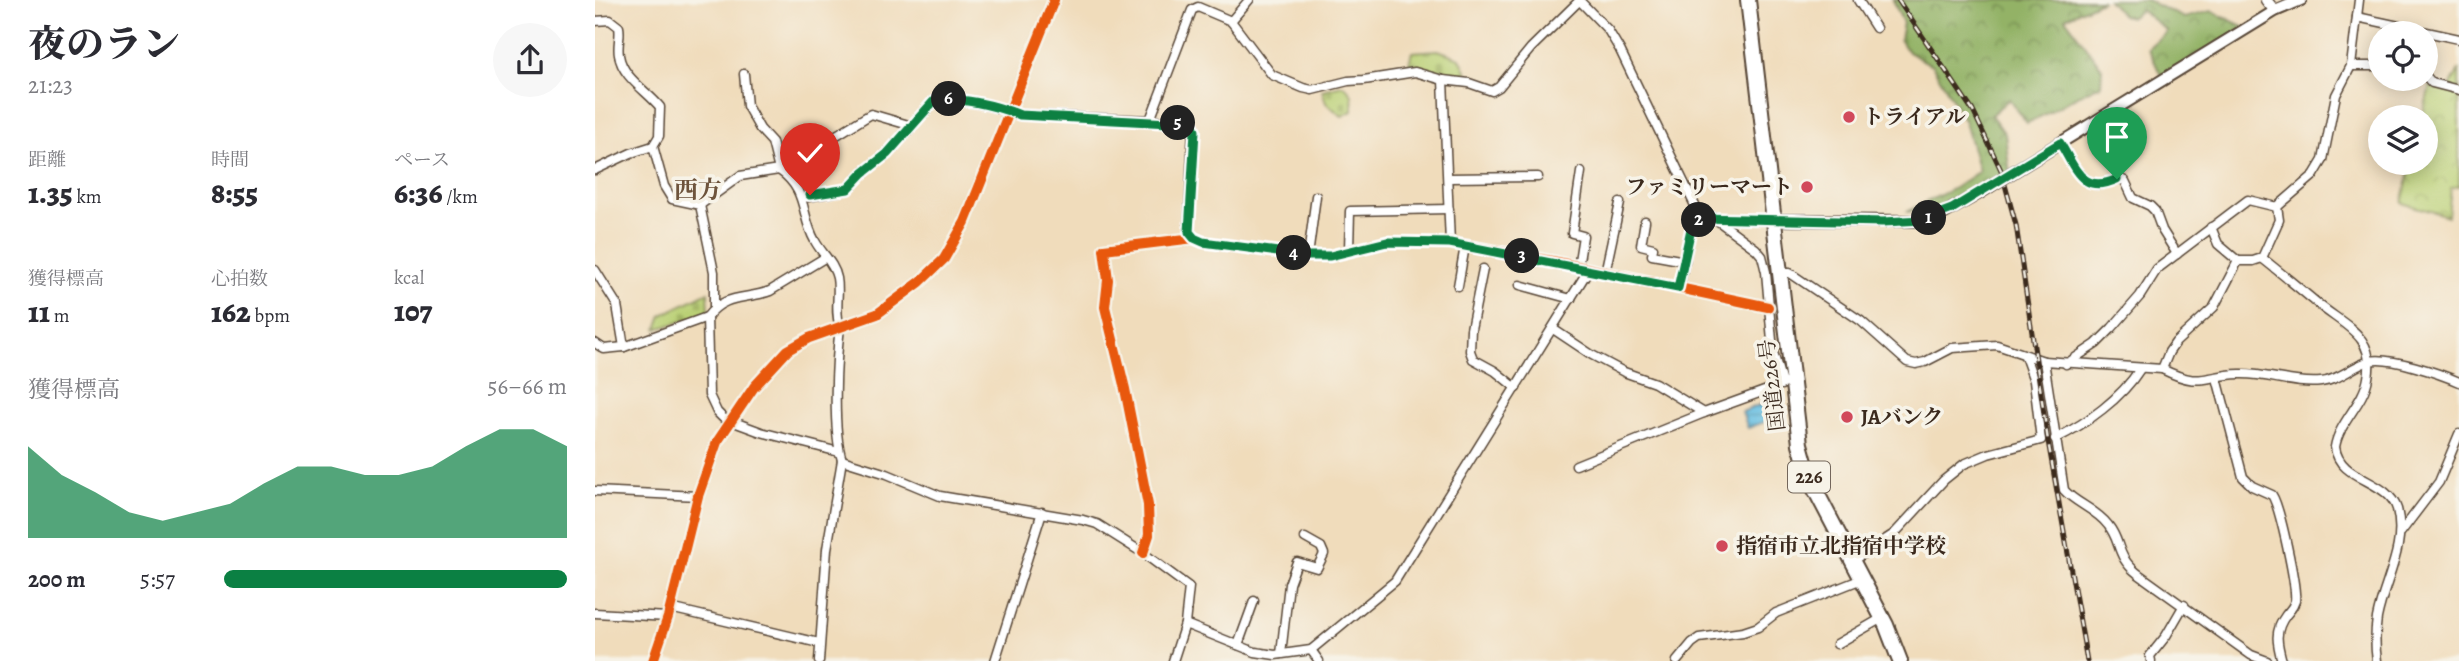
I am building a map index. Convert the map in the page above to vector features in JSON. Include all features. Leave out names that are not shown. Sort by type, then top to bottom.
[{"type":"highway","name":"国道226号","points":[[1748,0],[1780,273],[1787,382],[1800,444],[1810,480],[1882,618],[1900,661]]},
{"type":"main road","points":[[1774,220],[1914,221],[1943,214],[2275,11],[2301,0]]},
{"type":"street","points":[[653,661],[669,612],[698,496],[717,442],[754,387],[788,350],[809,338],[877,314],[920,282],[944,259],[965,222],[1054,0]]},
{"type":"street","points":[[1231,22],[1249,0]]},
{"type":"street","points":[[1150,120],[1192,10],[1197,4],[1231,22],[1272,75],[1303,88],[1312,90],[1348,80],[1415,72],[1443,80],[1469,83],[1492,91],[1499,87],[1531,48],[1579,0],[1608,30],[1620,50],[1701,218]]},
{"type":"street","points":[[1858,0],[1876,28]]},
{"type":"street","points":[[2266,0],[2275,11]]},
{"type":"street","points":[[2277,207],[2319,169],[2329,136],[2336,95],[2351,66],[2359,0]]},
{"type":"street","points":[[2357,17],[2459,39]]},
{"type":"street","points":[[595,21],[610,20],[619,27],[619,55],[622,66],[646,95],[660,107],[659,136],[653,146],[595,170]]},
{"type":"street","points":[[2351,66],[2368,66]]},
{"type":"street","points":[[744,74],[747,106],[760,129],[772,142],[779,170],[786,174],[803,198],[809,228],[836,274],[837,319],[840,327],[836,368],[840,456],[827,549],[819,661]]},
{"type":"street","points":[[1443,80],[1450,243]]},
{"type":"street","points":[[2438,85],[2459,90]]},
{"type":"street","points":[[803,198],[848,189],[887,154],[933,102],[939,100],[952,99],[1009,110],[1020,115],[1150,120],[1193,125],[1189,232],[1203,242],[1308,256],[1330,256],[1387,242],[1450,243],[1769,307]]},
{"type":"street","points":[[653,146],[664,186],[672,199],[700,205],[740,176],[779,170],[871,114],[912,126]]},
{"type":"street","points":[[2060,143],[2079,175],[2086,181],[2099,185],[2117,179],[2125,181],[2133,198],[2155,211],[2162,230],[2177,254]]},
{"type":"street","points":[[1578,267],[1583,236],[1572,233],[1581,172]]},
{"type":"street","points":[[1448,178],[1538,177]]},
{"type":"street","points":[[1308,256],[1315,197]]},
{"type":"street","points":[[2066,364],[2096,344],[2140,296],[2157,269],[2211,227],[2248,200],[2277,207]]},
{"type":"street","points":[[1605,273],[1620,203]]},
{"type":"street","points":[[700,205],[713,272],[714,307]]},
{"type":"street","points":[[2211,227],[2218,244],[2238,261],[2253,261],[2262,258],[2279,220],[2277,207]]},
{"type":"street","points":[[1349,250],[1350,211],[1449,209]]},
{"type":"street","points":[[1576,465],[1787,382],[1773,352],[1766,272],[1762,256],[1713,217]]},
{"type":"street","points":[[1678,288],[1691,229],[1701,218],[1774,220]]},
{"type":"street","points":[[1645,221],[1641,245],[1653,248],[1652,255],[1685,261]]},
{"type":"street","points":[[1143,553],[1149,535],[1146,485],[1105,307],[1108,280],[1104,249],[1194,238]]},
{"type":"street","points":[[1458,286],[1465,246]]},
{"type":"street","points":[[595,343],[604,349],[624,347],[707,317],[714,307],[739,296],[760,295],[770,291],[826,257]]},
{"type":"street","points":[[2262,258],[2319,306],[2356,332],[2362,341],[2369,361],[2368,380],[2336,441],[2336,453],[2356,477],[2382,490],[2393,500],[2401,532]]},
{"type":"street","points":[[2162,369],[2176,342],[2214,307],[2238,261]]},
{"type":"street","points":[[1483,269],[1471,329],[1470,351],[1473,359],[1495,371],[1515,388]]},
{"type":"street","points":[[1185,624],[1255,652],[1277,657],[1311,650],[1395,580],[1589,269]]},
{"type":"street","points":[[595,270],[617,304],[624,347]]},
{"type":"street","points":[[1780,273],[1790,273],[1861,321],[1907,362],[1916,364],[1926,362],[1952,348],[1997,345],[2044,361],[2162,369],[2188,380],[2242,374],[2323,382],[2343,377],[2369,361],[2402,364],[2459,382]]},
{"type":"street","points":[[1520,285],[1571,299]]},
{"type":"street","points":[[707,317],[709,395],[717,412],[730,421],[840,456],[940,496],[1042,512],[1097,524],[1189,587],[1185,624],[1173,661]]},
{"type":"street","points":[[1553,329],[1591,355],[1624,372],[1655,383],[1704,413]]},
{"type":"street","points":[[1852,561],[1894,534],[1944,480],[1964,464],[1988,454],[2042,440],[2033,381],[2025,356]]},
{"type":"street","points":[[2044,361],[2064,490],[2107,523],[2118,550],[2129,566],[2251,655],[2267,661]]},
{"type":"street","points":[[2055,439],[2081,426],[2100,411],[2140,369]]},
{"type":"street","points":[[2217,378],[2243,477],[2272,495],[2280,514],[2295,594],[2292,609],[2278,627],[2282,661]]},
{"type":"street","points":[[2377,661],[2377,618],[2401,532],[2438,482],[2459,434]]},
{"type":"street","points":[[595,491],[698,496]]},
{"type":"street","points":[[995,661],[1042,512]]},
{"type":"street","points":[[1277,657],[1289,584],[1297,562],[1317,568],[1324,554],[1321,547],[1305,538]]},
{"type":"street","points":[[1677,661],[1699,638],[1743,632],[1758,627],[1776,613],[1861,579]]},
{"type":"street","points":[[1238,645],[1254,601]]},
{"type":"street","points":[[2151,661],[2150,656],[2166,636],[2184,605]]},
{"type":"street","points":[[595,612],[669,612],[819,643]]},
{"type":"street","points":[[1837,643],[1882,618]]},
{"type":"street","points":[[1311,650],[1319,661]]},
{"type":"green space","points":[[1893,0],[2103,0],[2065,18],[2102,68],[2101,85],[2027,123],[2009,99],[1991,115],[2005,134],[2010,175],[1943,206],[1906,212],[1953,189],[1979,171],[1965,122],[1946,88],[1932,65],[1908,52],[1900,39],[1903,23]]},
{"type":"green space","points":[[2108,0],[2146,0],[2184,18],[2211,11],[2245,27],[2162,77],[2148,48],[2167,31],[2141,10],[2131,17],[2122,15]]},
{"type":"green space","points":[[1438,50],[1460,58],[1468,75],[1466,80],[1407,70],[1412,52]]},
{"type":"green space","points":[[2459,69],[2459,186],[2451,188],[2448,216],[2402,203],[2409,175],[2438,175],[2438,105],[2425,105],[2429,91],[2438,91],[2438,88],[2448,91]]},
{"type":"green space","points":[[1342,85],[1351,93],[1353,102],[1352,111],[1342,116],[1326,103],[1322,90]]},
{"type":"green space","points":[[708,292],[709,313],[657,329],[662,315]]},
{"type":"water","points":[[1769,401],[1775,418],[1748,428],[1742,412]]},
{"type":"railway","points":[[1898,0],[1973,111],[2001,170],[2016,225],[2048,441],[2087,661]]},
{"type":"cycle path","points":[[653,661],[668,617],[698,496],[717,442],[754,387],[788,350],[809,338],[877,314],[920,282],[944,259],[965,222],[1054,0]]},
{"type":"cycle path","points":[[1143,553],[1149,535],[1148,505],[1125,389],[1105,307],[1108,280],[1104,249],[1194,238],[1203,242],[1308,256],[1330,256],[1387,242],[1450,243],[1557,262],[1768,307]]},
{"type":"place","name":"トライアル","points":[[1849,117]]},
{"type":"place","name":"ファミリーマート","points":[[1807,187]]},
{"type":"place","name":"JAバンク","points":[[1847,417]]},
{"type":"place","name":"指宿市立北指宿中学校","points":[[1722,546]]},
{"type":"district","name":"西方","points":[[698,190]]},
{"type":"route","points":[[810,195],[848,189],[887,154],[933,102],[939,100],[952,99],[1009,110],[1020,115],[1188,124],[1193,125],[1195,131],[1189,232],[1203,242],[1308,256],[1330,256],[1387,242],[1450,243],[1678,288],[1691,229],[1701,218],[1883,222],[1923,220],[1952,209],[2060,143],[2079,175],[2086,181],[2099,185],[2117,179]]}]
